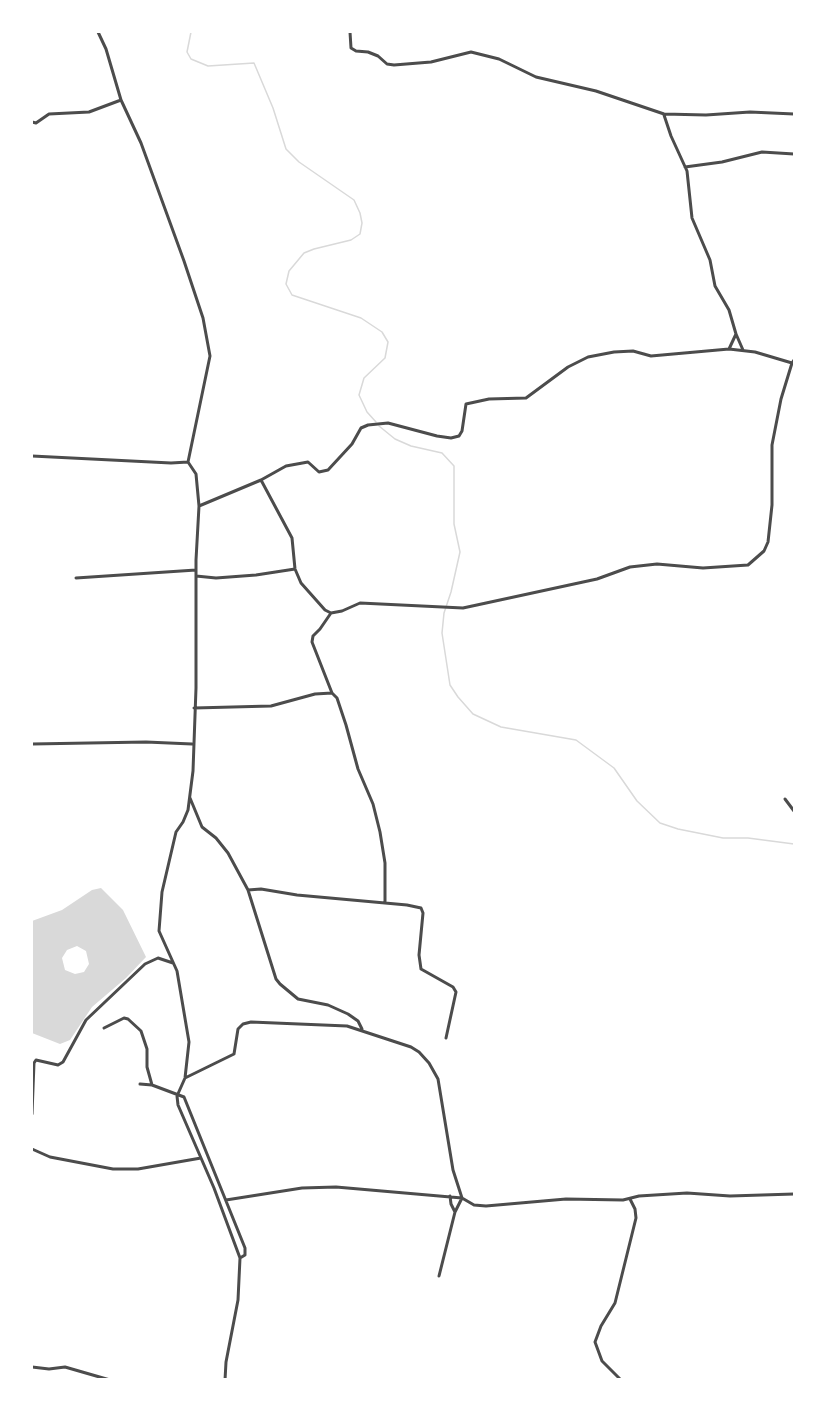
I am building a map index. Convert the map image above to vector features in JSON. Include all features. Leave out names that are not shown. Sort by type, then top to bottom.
[{"type":"street","points":[[98,32],[184,261],[203,318],[210,356],[188,462],[196,474],[199,506],[193,771],[186,816],[174,838],[162,892],[159,932],[177,971],[189,1042],[185,1078],[177,1096],[178,1105],[223,1210],[240,1258],[238,1300],[225,1378]]},
{"type":"street","points":[[350,32],[351,48],[378,56],[387,64],[431,63],[471,52],[499,59],[536,77],[596,91],[664,114],[706,115],[750,112],[795,114]]},
{"type":"street","points":[[32,122],[36,123],[49,114],[89,112],[122,100]]},
{"type":"street","points":[[664,114],[687,171],[692,218],[710,260],[715,286],[729,310],[743,350]]},
{"type":"street","points":[[685,167],[722,162],[762,152],[795,153]]},
{"type":"street","points":[[729,349],[736,334]]},
{"type":"street","points":[[199,506],[261,480],[286,466],[308,462],[319,471],[328,470],[352,444],[361,428],[371,425],[388,423],[451,438],[459,436],[462,431],[466,404],[489,399],[526,398],[568,367],[588,357],[614,352],[633,351],[651,356],[729,349],[755,352],[794,362],[782,399],[772,446],[772,505],[768,542],[764,551],[748,565],[703,568],[657,564],[630,567],[597,579],[463,608],[360,603],[331,613],[313,636],[312,642],[332,693],[339,703],[356,763],[373,804],[385,863],[385,903]]},
{"type":"street","points":[[32,456],[188,462]]},
{"type":"street","points":[[261,480],[292,538],[295,569],[301,583],[318,603],[331,613]]},
{"type":"street","points":[[196,576],[216,578],[295,569]]},
{"type":"street","points":[[76,579],[196,570]]},
{"type":"street","points":[[194,708],[271,706],[315,694],[332,693]]},
{"type":"street","points":[[32,744],[146,742],[192,744]]},
{"type":"street","points":[[190,796],[202,827],[216,837],[228,853],[248,890],[276,979],[298,999],[328,1005],[348,1014],[358,1021],[363,1030]]},
{"type":"street","points":[[785,799],[795,811]]},
{"type":"street","points":[[248,890],[261,889],[297,895],[340,897],[420,908],[423,913],[419,955],[421,969],[453,987],[456,992],[446,1038]]},
{"type":"street","points":[[32,1114],[36,1060],[58,1065],[63,1062],[86,1020],[146,964],[158,958],[173,963]]},
{"type":"street","points":[[104,1028],[124,1018],[141,1031],[147,1049],[147,1067],[152,1085]]},
{"type":"street","points":[[185,1078],[234,1054],[238,1029],[243,1024],[251,1022],[347,1026],[411,1047],[429,1063],[438,1079],[453,1170],[462,1198],[455,1212],[439,1276]]},
{"type":"street","points":[[140,1084],[152,1085],[184,1097],[245,1248],[245,1255],[240,1258]]},
{"type":"street","points":[[32,1149],[50,1157],[112,1169],[138,1169],[201,1158]]},
{"type":"street","points":[[226,1200],[302,1188],[336,1187],[450,1196],[462,1198],[474,1205],[486,1206],[566,1199],[630,1199],[639,1196],[687,1193],[730,1196],[795,1194]]},
{"type":"street","points":[[450,1196],[455,1212]]},
{"type":"street","points":[[621,1380],[602,1361],[595,1342],[615,1303],[636,1218],[630,1199]]},
{"type":"street","points":[[32,1367],[50,1369],[65,1367],[110,1380]]},
{"type":"shaded area","points":[[101,888],[123,910],[146,957],[126,978],[92,1007],[70,1040],[60,1044],[32,1033],[32,921],[62,910],[92,890]],"holes":[[[77,946],[86,951],[89,964],[84,972],[75,974],[65,970],[62,958],[67,950]]]},
{"type":"waterway","points":[[191,32],[187,52],[191,59],[208,66],[254,63],[273,108],[286,149],[299,162],[354,200],[362,223],[360,234],[351,240],[304,253],[289,271],[286,284],[292,295],[361,318],[382,332],[388,342],[385,358],[364,378],[359,395],[367,412],[376,422]]},
{"type":"waterway","points":[[379,426],[395,439],[411,446],[442,453],[454,466],[454,524],[460,552],[444,613],[442,633],[450,685],[473,714],[501,727],[576,740],[614,768],[637,801],[660,823],[723,838],[748,838],[794,844]]}]
